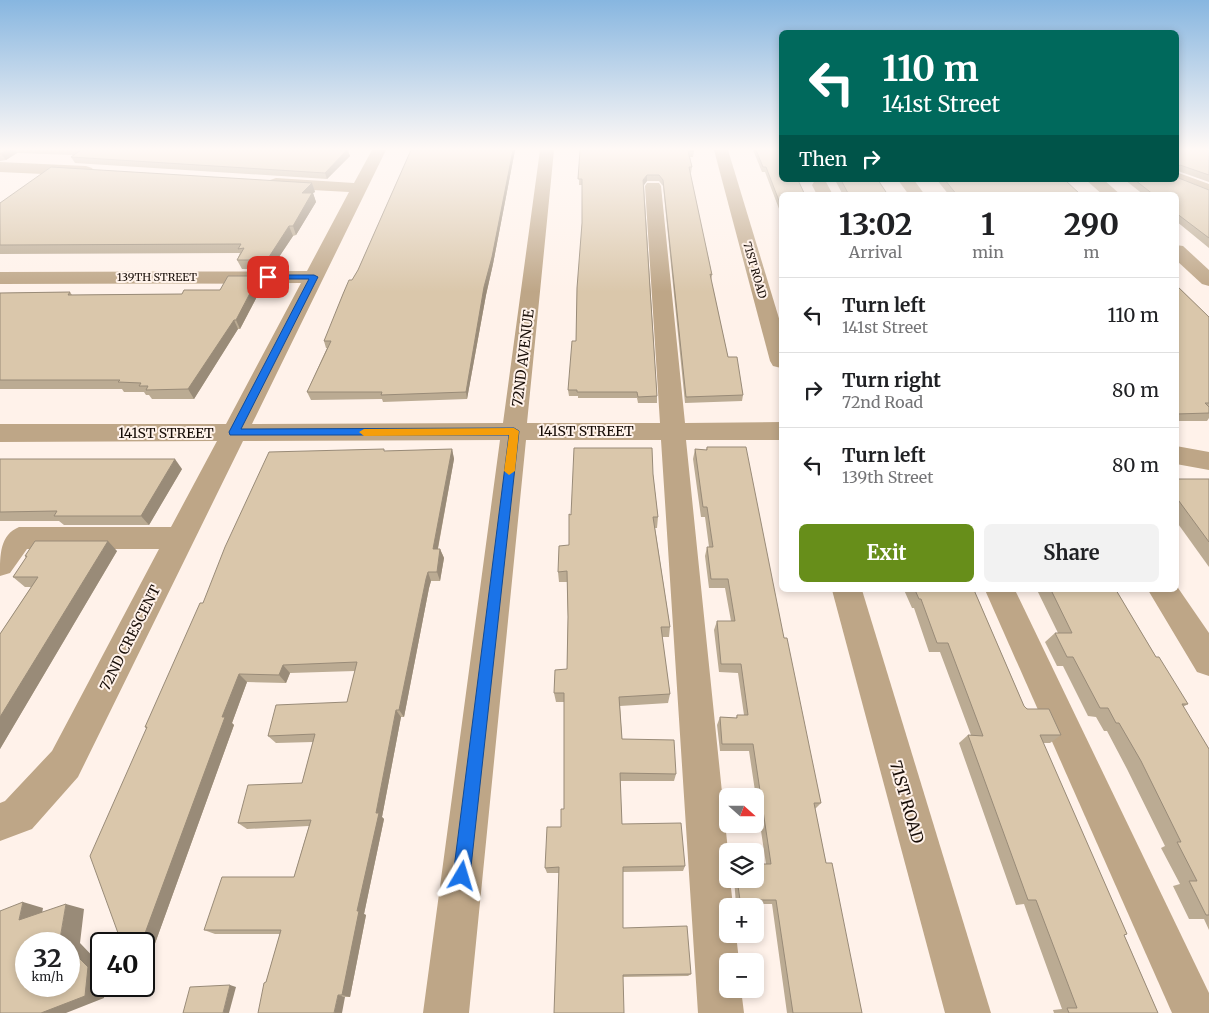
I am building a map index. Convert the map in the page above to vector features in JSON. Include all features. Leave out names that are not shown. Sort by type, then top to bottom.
[{"type":"street","name":"72ND CRESCENT","points":[[0,822],[18,814],[65,764],[354,197]]},
{"type":"street","name":"72ND AVENUE","points":[[446,1013],[541,197]]},
{"type":"street","points":[[654,197],[721,1013]]},
{"type":"street","name":"71ST ROAD","points":[[734,197],[779,354]]},
{"type":"street","points":[[1179,253],[1209,280]]},
{"type":"street","name":"139TH STREET","points":[[0,278],[314,277]]},
{"type":"street","name":"141ST STREET","points":[[0,433],[779,431]]},
{"type":"street","points":[[1179,456],[1209,461]]},
{"type":"street","points":[[0,564],[9,538],[181,538]]},
{"type":"street","name":"71ST ROAD","points":[[848,592],[968,1013]]},
{"type":"street","points":[[1001,592],[1195,1013]]},
{"type":"street","points":[[1164,592],[1209,661]]},
{"type":"building","points":[[8,197],[310,197],[293,226],[289,226],[267,260],[237,260],[244,248],[238,249],[241,244],[0,245],[0,203]]},
{"type":"building","points":[[390,197],[504,197],[484,287],[466,392],[381,395],[382,392],[307,392],[331,341],[324,341],[349,280],[352,280]]},
{"type":"building","points":[[582,197],[644,197],[657,396],[638,397],[637,392],[577,392],[577,390],[568,390],[572,341],[576,341],[577,288]]},
{"type":"building","points":[[665,197],[695,197],[728,357],[737,357],[743,395],[686,397]]},
{"type":"building","points":[[1179,197],[1209,197],[1209,238],[1179,215]]},
{"type":"building","points":[[228,276],[259,276],[236,320],[234,320],[188,389],[146,390],[148,386],[139,386],[141,383],[118,382],[120,380],[0,380],[0,293],[70,292],[68,295],[182,294],[184,290],[220,290]]},
{"type":"building","points":[[1179,288],[1209,317],[1209,403],[1205,403],[1209,407],[1209,413],[1179,414]]},
{"type":"building","points":[[707,447],[746,447],[784,638],[787,638],[821,803],[814,803],[826,863],[832,863],[862,1013],[793,1013],[776,900],[740,898],[738,888],[764,888],[764,864],[771,864],[764,817],[764,788],[760,788],[753,744],[722,744],[720,717],[737,718],[737,715],[748,715],[741,664],[721,664],[717,621],[735,621],[728,579],[711,579],[707,547],[713,547],[707,507],[703,507],[695,449],[707,450]]},
{"type":"building","points":[[574,448],[652,448],[658,517],[653,517],[670,627],[661,627],[670,694],[619,697],[622,739],[674,740],[676,774],[620,773],[622,824],[681,823],[685,866],[623,867],[623,928],[687,926],[691,974],[623,975],[624,1013],[554,1013],[559,867],[545,868],[547,827],[561,827],[561,809],[564,809],[564,693],[554,693],[555,670],[567,669],[567,571],[558,572],[559,546],[569,545],[569,514],[571,515]]},
{"type":"building","points":[[452,449],[433,549],[440,549],[437,572],[428,572],[426,579],[399,710],[396,710],[376,813],[379,813],[357,911],[359,911],[342,995],[338,995],[334,1013],[258,1013],[264,983],[266,982],[281,930],[204,930],[222,877],[294,877],[311,820],[238,823],[248,785],[302,783],[315,734],[268,736],[276,705],[347,702],[357,662],[283,665],[279,675],[239,674],[145,932],[118,932],[90,856],[147,727],[145,727],[200,603],[203,603],[225,547],[269,452]]},
{"type":"building","points":[[0,459],[175,459],[141,516],[54,516],[57,511],[0,512]]},
{"type":"building","points":[[1179,479],[1209,479],[1209,542],[1179,501]]},
{"type":"building","points":[[35,541],[108,541],[0,717],[0,634],[38,577],[13,577]]},
{"type":"building","points":[[916,592],[975,592],[1024,706],[1027,709],[1049,709],[1061,735],[1040,735],[1127,934],[1124,935],[1158,1013],[1069,1013],[1067,1008],[1077,1008],[1036,900],[1028,900],[968,735],[983,736],[948,643],[937,643],[921,599],[919,599]]},
{"type":"building","points":[[1052,592],[1117,592],[1156,657],[1159,657],[1188,704],[1182,704],[1209,749],[1209,915],[1206,915],[1189,881],[1197,881],[1177,842],[1181,842],[1141,761],[1108,708],[1100,708],[1073,657],[1067,657],[1055,633],[1072,633]]},
{"type":"building","points":[[23,902],[19,920],[66,904],[61,932],[15,932],[15,997],[80,997],[80,959],[88,967],[85,996],[41,1013],[0,1013],[0,911]]},
{"type":"building","points":[[230,985],[223,1013],[183,1013],[190,987]]},
{"type":"slow traffic","points":[[364,432],[514,431],[509,471]]},
{"type":"route","points":[[268,277],[314,277],[234,432],[514,431],[462,876]]}]
